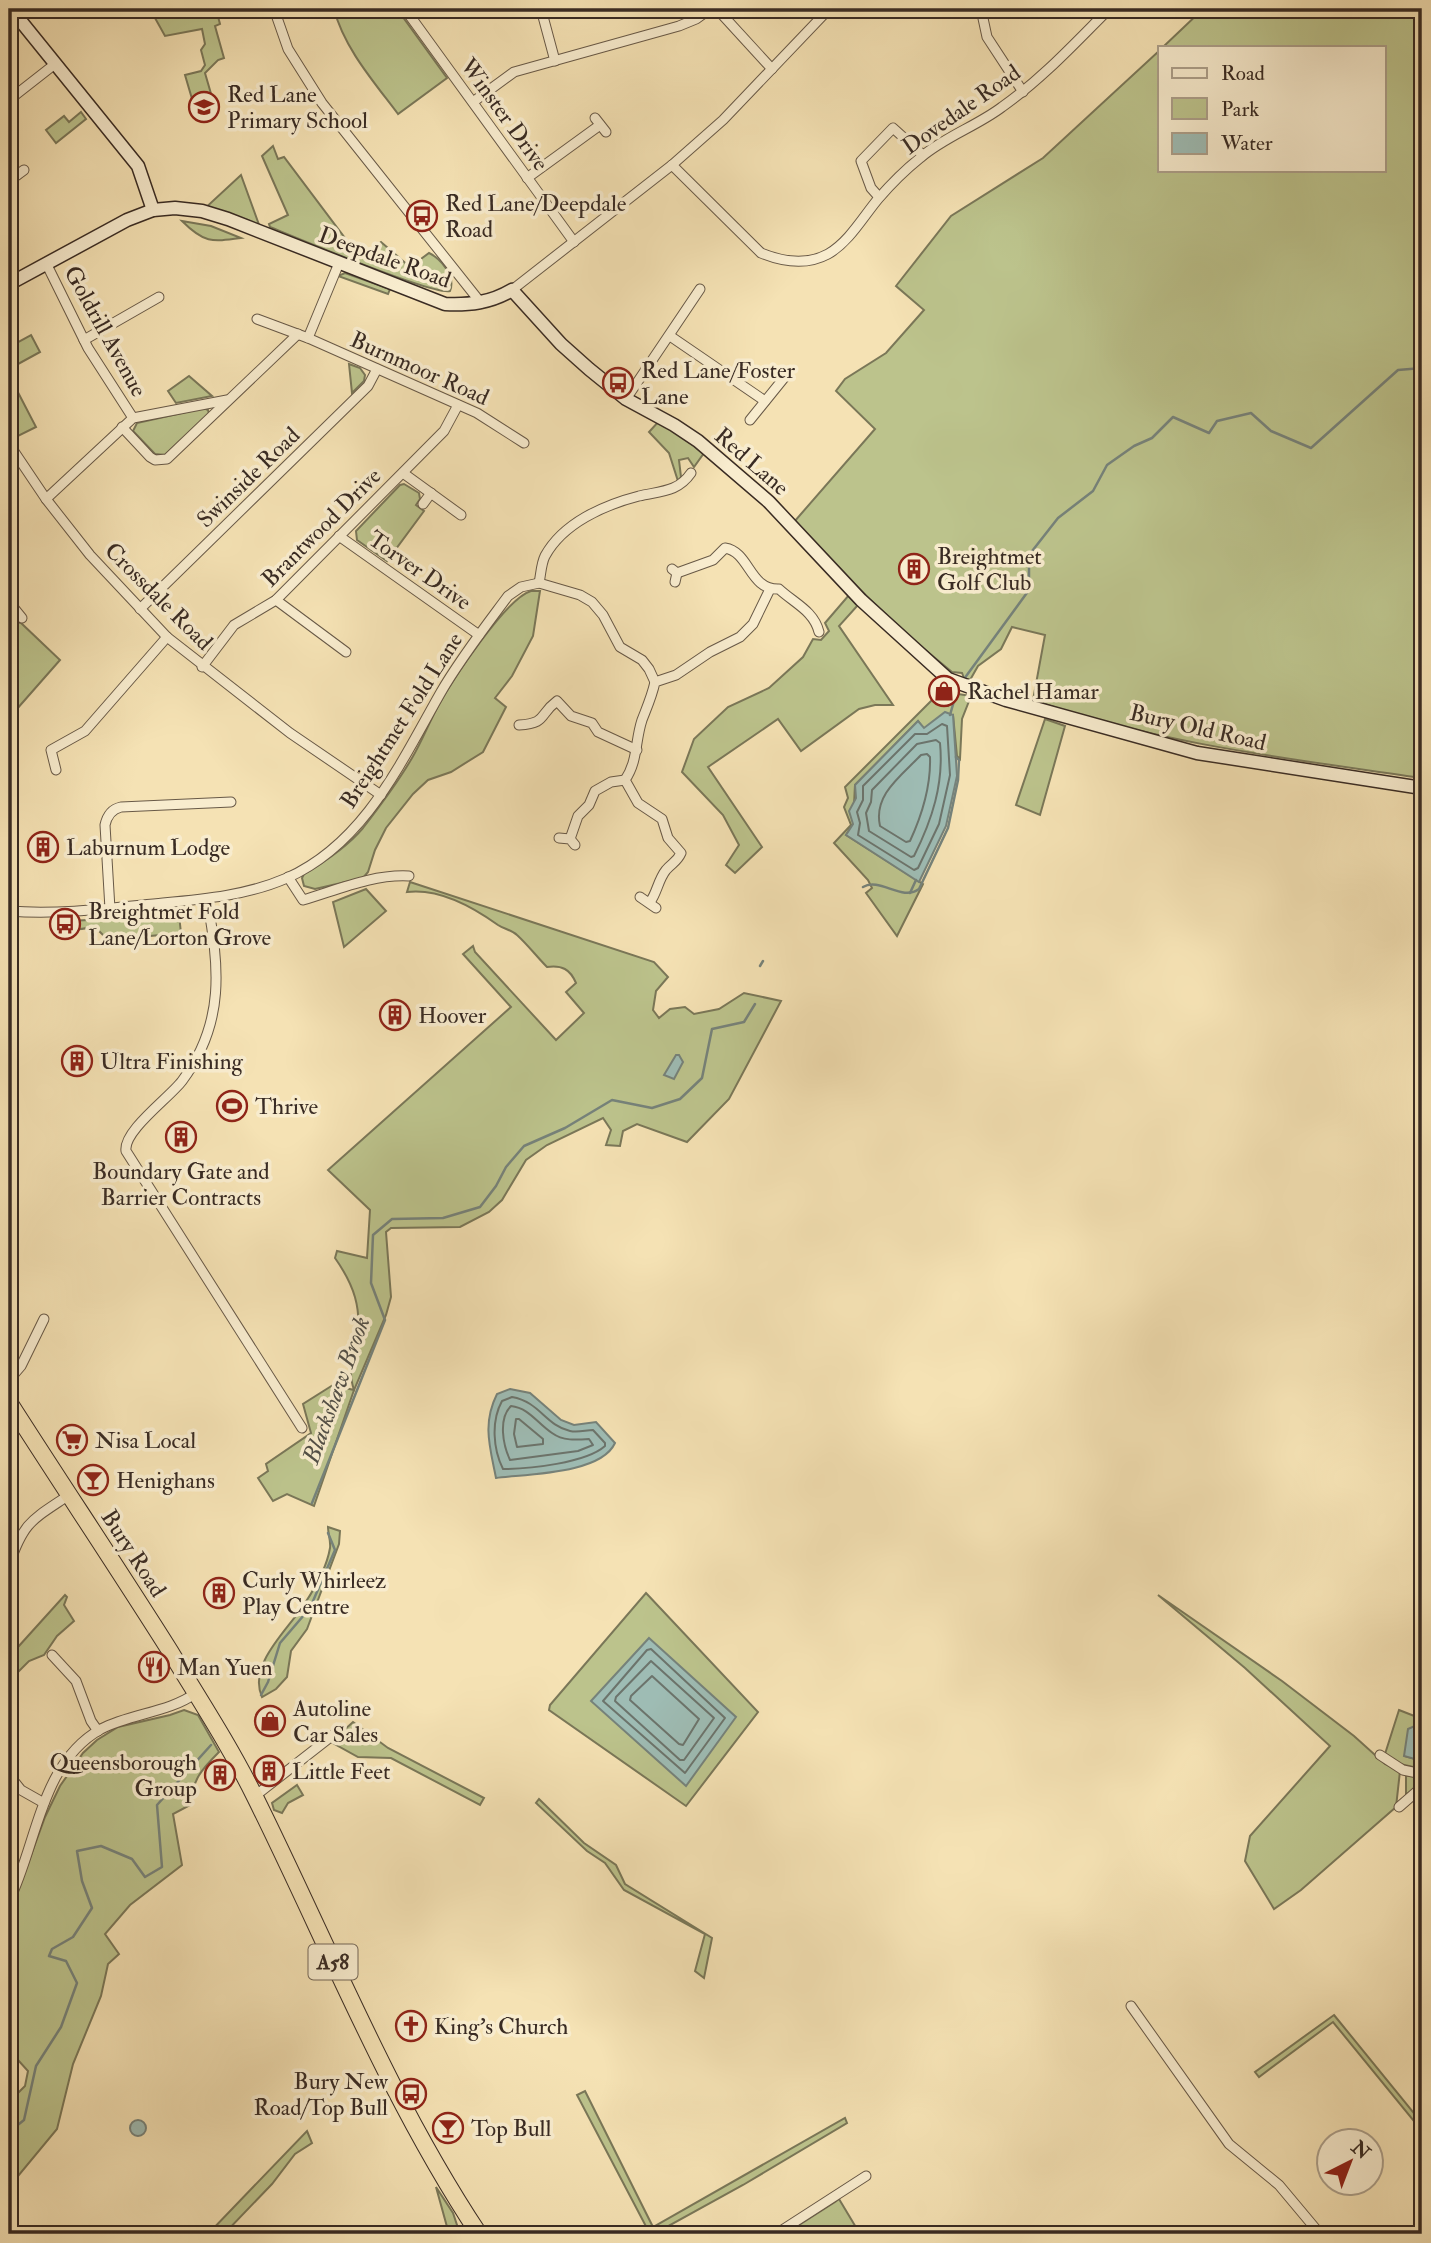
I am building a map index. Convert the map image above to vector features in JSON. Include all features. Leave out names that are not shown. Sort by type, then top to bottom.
[{"type":"highway","name":"Bury Road","points":[[9,1402],[196,1693],[255,1796]]},
{"type":"highway","name":"A58","points":[[255,1796],[409,2118],[479,2234]]},
{"type":"street","points":[[11,9],[138,166],[153,210]]},
{"type":"street","points":[[274,9],[288,49],[322,103],[481,303]]},
{"type":"street","name":"Winster Drive","points":[[405,9],[574,242]]},
{"type":"street","points":[[541,9],[555,61]]},
{"type":"street","points":[[472,102],[514,72],[679,26],[710,9]]},
{"type":"street","points":[[717,9],[772,69]]},
{"type":"street","name":"Deepdale Road","points":[[9,284],[127,220],[153,210],[175,208],[202,211],[445,304],[481,303],[496,299],[512,290],[672,166],[723,120],[830,9]]},
{"type":"street","points":[[981,9],[987,37],[1023,92]]},
{"type":"street","name":"Dovedale Road","points":[[672,166],[761,253],[779,260],[815,260],[829,254],[843,243],[879,197],[923,155],[1023,92],[1108,9]]},
{"type":"street","points":[[9,100],[55,64]]},
{"type":"street","points":[[527,178],[600,125]]},
{"type":"street","points":[[879,197],[871,188],[861,161],[893,128],[923,155]]},
{"type":"street","points":[[9,165],[16,175]]},
{"type":"street","points":[[308,338],[339,262]]},
{"type":"street","name":"Goldrill Avenue","points":[[46,263],[84,340],[133,418]]},
{"type":"street","points":[[626,399],[700,289]]},
{"type":"street","name":"Red Lane","points":[[512,290],[561,344],[626,399],[674,425],[722,460],[769,502],[875,613],[951,680],[970,688]]},
{"type":"street","points":[[84,340],[159,297]]},
{"type":"street","name":"Burnmoor Road","points":[[261,334],[262,321],[308,338],[487,419],[523,443]]},
{"type":"street","points":[[122,428],[150,457],[155,460],[167,459],[298,334]]},
{"type":"street","points":[[670,336],[765,401]]},
{"type":"street","name":"Swinside Road","points":[[140,608],[368,386],[377,369]]},
{"type":"street","points":[[750,421],[788,373]]},
{"type":"street","points":[[46,499],[133,418],[229,399]]},
{"type":"street","name":"Brantwood Drive","points":[[202,667],[239,621],[276,600],[444,431],[458,405]]},
{"type":"street","name":"Crossdale Road","points":[[9,444],[46,499],[90,555],[167,637],[289,733],[381,795]]},
{"type":"street","points":[[403,472],[461,515]]},
{"type":"street","points":[[559,838],[572,842],[578,816],[589,805],[596,791],[611,782],[625,780],[633,768],[642,722],[655,682],[642,660],[620,647],[603,615],[592,602],[570,591],[539,583],[544,558],[559,537],[582,519],[623,500],[680,487],[691,473]]},
{"type":"street","points":[[423,504],[431,493]]},
{"type":"street","name":"Torver Drive","points":[[339,536],[479,635]]},
{"type":"street","points":[[675,575],[713,560],[725,548],[733,549],[740,555],[757,582],[770,589],[779,589],[806,609],[817,623],[819,632]]},
{"type":"street","name":"Breightmet Fold Lane","points":[[9,911],[110,909],[207,899],[248,892],[288,877],[316,861],[338,845],[381,795],[409,753],[442,690],[508,596],[521,587],[539,583]]},
{"type":"street","points":[[655,682],[676,675],[710,652],[740,637],[752,624],[770,589]]},
{"type":"street","points":[[276,600],[346,652]]},
{"type":"street","points":[[9,602],[12,613],[22,618]]},
{"type":"street","points":[[57,770],[51,750],[89,727],[167,637]]},
{"type":"street","name":"Bury Old Road","points":[[970,688],[1213,756],[1422,788]]},
{"type":"street","points":[[517,727],[534,724],[542,719],[555,697],[571,716],[592,723],[598,732],[637,750]]},
{"type":"street","points":[[625,780],[638,803],[662,819],[668,838],[681,853],[678,861],[667,870],[653,905],[640,897]]},
{"type":"street","points":[[193,791],[194,803]]},
{"type":"street","points":[[110,909],[105,825],[109,814],[121,807],[231,802]]},
{"type":"street","points":[[288,877],[303,900],[393,875],[409,876]]},
{"type":"street","points":[[207,899],[217,975],[216,1002],[210,1029],[198,1056],[181,1082],[162,1104],[134,1129],[125,1146],[302,1428]]},
{"type":"street","points":[[9,1380],[21,1366],[44,1319]]},
{"type":"street","points":[[9,1565],[17,1542],[30,1522],[69,1495]]},
{"type":"street","points":[[55,1661],[76,1681],[91,1721],[98,1731]]},
{"type":"street","points":[[10,1895],[44,1803],[68,1759],[98,1731],[120,1720],[171,1707],[196,1693]]},
{"type":"street","points":[[255,1796],[337,1731]]},
{"type":"street","points":[[1380,1755],[1403,1770],[1422,1774]]},
{"type":"street","points":[[9,1775],[21,1790],[44,1803]]},
{"type":"street","points":[[1399,1807],[1422,1787]]},
{"type":"street","points":[[1132,2006],[1229,2144],[1279,2185],[1320,2234]]},
{"type":"street","points":[[776,2234],[866,2176]]},
{"type":"green space","points":[[150,9],[216,9],[220,24],[215,26],[224,58],[218,60],[205,73],[214,104],[195,109],[185,75],[201,71],[205,65],[201,50],[205,44],[202,29],[165,36]]},
{"type":"green space","points":[[334,9],[397,9],[447,78],[398,114],[352,51]]},
{"type":"green space","name":"Breightmet Golf Club","points":[[1203,9],[1422,9],[1422,778],[1275,757],[1177,739],[1080,715],[1033,700],[1045,635],[1012,627],[1001,649],[978,666],[970,680],[964,678],[962,673],[952,672],[912,639],[794,522],[875,429],[836,391],[845,379],[886,353],[924,310],[896,286],[951,216],[1043,158],[1158,52],[1158,172],[1386,172],[1386,46],[1164,46]]},
{"type":"green space","points":[[81,112],[86,119],[56,143],[46,130],[64,116],[69,122]]},
{"type":"green space","points":[[273,146],[278,159],[284,157],[360,258],[381,242],[410,267],[429,253],[438,259],[449,274],[450,291],[393,276],[270,227],[269,224],[288,215],[262,156]]},
{"type":"green space","points":[[241,175],[262,233],[202,211]]},
{"type":"green space","points":[[182,221],[211,226],[241,238],[208,239],[196,234]]},
{"type":"green space","points":[[345,273],[390,289],[388,294],[338,276]]},
{"type":"green space","points":[[31,335],[40,352],[9,369],[9,347]]},
{"type":"green space","points":[[349,364],[360,368],[365,375],[364,381],[352,393]]},
{"type":"green space","points":[[9,375],[36,427],[18,436],[9,418]]},
{"type":"green space","points":[[189,376],[212,396],[176,403],[168,391]]},
{"type":"green space","points":[[204,408],[209,414],[165,455],[155,454],[133,431],[137,423]]},
{"type":"green space","points":[[659,421],[704,453],[694,467],[688,458],[679,460],[681,477],[678,481],[669,453],[649,432]]},
{"type":"green space","points":[[404,484],[419,493],[420,499],[416,505],[424,511],[387,561],[357,540],[356,531]]},
{"type":"green space","points":[[531,591],[540,591],[533,636],[512,676],[495,698],[506,707],[483,752],[451,772],[428,780],[413,794],[386,828],[363,878],[315,889],[304,886],[304,874],[336,853],[363,828],[407,767],[438,706],[467,660],[508,608]]},
{"type":"green space","points":[[849,595],[858,605],[839,626],[893,705],[875,705],[859,709],[801,751],[778,719],[708,767],[762,847],[735,873],[726,865],[739,845],[723,815],[682,772],[694,739],[728,707],[769,688],[803,657],[813,639],[821,640],[829,631],[825,623]]},
{"type":"green space","points":[[13,621],[21,623],[60,660],[9,718],[9,625]]},
{"type":"green space","points":[[958,694],[971,696],[962,719],[960,759],[957,756],[953,715],[924,729],[918,721],[855,785],[853,824],[846,835],[923,884],[897,936],[866,893],[872,888],[868,880],[834,843],[851,825],[844,807],[848,798],[845,787],[933,699],[948,706]]},
{"type":"green space","points":[[1045,719],[1065,726],[1040,815],[1016,805]]},
{"type":"green space","points":[[410,882],[654,962],[668,977],[656,991],[653,1010],[659,1018],[670,1009],[685,1007],[694,1014],[719,1009],[744,993],[781,1001],[729,1099],[687,1142],[637,1124],[623,1131],[620,1146],[606,1145],[611,1130],[603,1118],[547,1145],[526,1160],[502,1200],[489,1212],[460,1227],[391,1228],[386,1232],[391,1297],[354,1390],[351,1370],[357,1341],[357,1307],[352,1287],[335,1258],[337,1251],[367,1258],[370,1210],[328,1170],[511,1007],[463,954],[473,946],[475,952],[556,1040],[584,1013],[566,992],[576,983],[568,971],[561,967],[547,967],[515,933],[455,900],[431,893],[407,892]]},
{"type":"green space","points":[[366,889],[386,911],[344,947],[333,902]]},
{"type":"green space","points":[[179,915],[181,933],[108,940],[94,926],[59,934],[52,922]]},
{"type":"green space","points":[[333,1385],[354,1390],[314,1506],[287,1494],[273,1501],[258,1478],[268,1471],[266,1464],[311,1433],[303,1404]]},
{"type":"green space","points":[[328,1527],[340,1531],[339,1544],[307,1629],[291,1651],[287,1677],[276,1689],[262,1697],[260,1672],[265,1659],[320,1577],[330,1546]]},
{"type":"green space","points":[[646,1593],[758,1712],[686,1806],[549,1710],[550,1705]]},
{"type":"green space","points":[[65,1595],[67,1597],[64,1605],[74,1621],[57,1636],[44,1655],[29,1661],[9,1681],[9,1657]]},
{"type":"green space","points":[[1158,1595],[1282,1681],[1354,1736],[1385,1764],[1400,1771],[1396,1807],[1301,1890],[1274,1909],[1245,1861],[1250,1836],[1330,1746],[1245,1668]]},
{"type":"green space","points":[[184,1710],[198,1715],[219,1752],[199,1776],[193,1788],[190,1805],[173,1814],[182,1865],[130,1905],[105,1934],[119,1954],[108,1964],[101,1996],[73,2064],[57,2129],[9,2187],[9,2102],[25,2086],[28,2071],[9,2050],[9,1915],[45,1817],[60,1786],[83,1753],[118,1727]]},
{"type":"green space","points":[[1399,1710],[1422,1719],[1422,1725],[1418,1724],[1405,1756],[1422,1761],[1422,1769],[1400,1764],[1385,1754]]},
{"type":"green space","points":[[353,1722],[388,1748],[484,1798],[480,1805],[391,1758],[358,1757],[331,1742]]},
{"type":"green space","points":[[1406,1776],[1422,1778],[1422,1783],[1406,1795]]},
{"type":"green space","points":[[297,1785],[303,1795],[288,1803],[282,1813],[274,1810],[272,1803]]},
{"type":"green space","points":[[539,1799],[584,1843],[616,1865],[625,1884],[712,1938],[704,1978],[695,1971],[705,1934],[624,1890],[605,1863],[587,1851],[536,1803]]},
{"type":"green space","points":[[1334,2015],[1422,2123],[1422,2131],[1333,2022],[1259,2077],[1255,2072]]},
{"type":"green space","points":[[585,2091],[653,2227],[845,2118],[847,2123],[743,2185],[650,2234],[577,2095]]},
{"type":"green space","points":[[307,2131],[312,2143],[295,2154],[272,2184],[224,2234],[208,2234]]},
{"type":"green space","points":[[436,2187],[453,2213],[460,2234],[449,2234]]},
{"type":"green space","points":[[839,2199],[860,2234],[785,2234],[835,2202]]},
{"type":"water","points":[[945,712],[953,715],[957,776],[946,826],[919,882],[846,835],[853,824],[849,811],[856,798],[855,785],[918,721],[924,728]]},
{"type":"water","points":[[676,1055],[679,1055],[683,1062],[674,1079],[664,1075]]},
{"type":"water","points":[[510,1389],[530,1393],[561,1420],[574,1425],[596,1422],[615,1443],[595,1461],[579,1467],[496,1478],[489,1436],[490,1415],[497,1394]]},
{"type":"water","points":[[649,1638],[736,1717],[686,1786],[591,1701]]},
{"type":"water","points":[[1422,1725],[1422,1761],[1404,1756],[1408,1729]]},
{"type":"water","points":[[135,2120],[141,2120],[146,2128],[144,2134],[135,2136],[130,2131],[130,2125]]},
{"type":"waterway","name":"Blackshaw Brook","points":[[1422,179],[1422,205]]},
{"type":"waterway","name":"Blackshaw Brook","points":[[964,679],[1029,590],[1029,555],[1058,518],[1093,491],[1107,465],[1134,446],[1152,438],[1173,417],[1209,433],[1217,421],[1251,413],[1271,431],[1311,448],[1398,370],[1422,368]]},
{"type":"waterway","name":"Blackshaw Brook","points":[[950,715],[958,687]]},
{"type":"waterway","name":"Blackshaw Brook","points":[[863,887],[877,885],[905,893],[919,889],[948,828],[958,780],[959,760],[956,757]]},
{"type":"waterway","points":[[910,893],[916,880]]},
{"type":"waterway","name":"Blackshaw Brook","points":[[760,966],[763,961]]},
{"type":"waterway","name":"Blackshaw Brook","points":[[312,1503],[385,1320],[371,1283],[373,1235],[392,1219],[443,1218],[480,1207],[506,1167],[524,1146],[565,1128],[612,1100],[652,1108],[680,1099],[702,1078],[712,1029],[744,1022],[755,1004]]},
{"type":"waterway","name":"Blackshaw Brook","points":[[261,1695],[268,1682],[280,1643],[310,1608],[335,1550],[328,1533]]},
{"type":"waterway","name":"Blackshaw Brook","points":[[9,2132],[24,2120],[36,2066],[61,2027],[77,1983],[66,1961],[49,1956],[52,1949],[73,1937],[92,1908],[82,1881],[77,1851],[101,1846],[132,1859],[145,1877],[162,1867],[157,1805],[211,1745]]},
{"type":"place","name":"Red Lane Primary School","points":[[204,107]]},
{"type":"place","name":"Red Lane/Deepdale Road","points":[[422,216]]},
{"type":"place","name":"Red Lane/Foster Lane","points":[[618,383]]},
{"type":"place","name":"Breightmet Golf Club","points":[[914,569]]},
{"type":"place","name":"Rachel Hamar","points":[[944,691]]},
{"type":"place","name":"Laburnum Lodge","points":[[43,847]]},
{"type":"place","name":"Breightmet Fold Lane/Lorton Grove","points":[[65,924]]},
{"type":"place","name":"Hoover","points":[[395,1015]]},
{"type":"place","name":"Ultra Finishing","points":[[77,1061]]},
{"type":"place","name":"Thrive","points":[[232,1106]]},
{"type":"place","name":"Boundary Gate and Barrier Contracts","points":[[181,1137]]},
{"type":"place","name":"Nisa Local","points":[[72,1440]]},
{"type":"place","name":"Henighans","points":[[93,1480]]},
{"type":"place","name":"Curly Whirleez Play Centre","points":[[219,1593]]},
{"type":"place","name":"Man Yuen","points":[[154,1667]]},
{"type":"place","name":"Autoline Car Sales","points":[[270,1721]]},
{"type":"place","name":"Little Feet","points":[[269,1771]]},
{"type":"place","name":"Queensborough Group","points":[[220,1775]]},
{"type":"place","name":"King's Church","points":[[411,2026]]},
{"type":"place","name":"Bury New Road/Top Bull","points":[[411,2094]]},
{"type":"place","name":"Top Bull","points":[[448,2128]]}]
